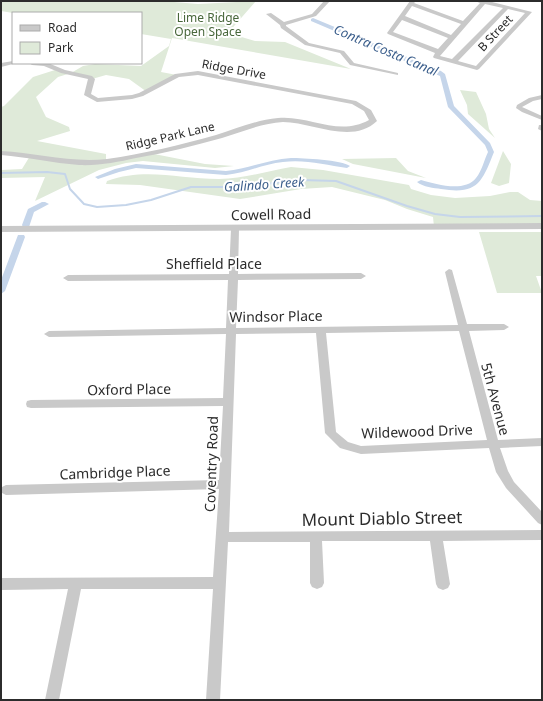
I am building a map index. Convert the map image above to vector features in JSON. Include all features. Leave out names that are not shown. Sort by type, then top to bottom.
[{"type":"street","points":[[283,24],[309,17],[327,1]]},
{"type":"street","points":[[478,1],[507,7]]},
{"type":"street","points":[[439,52],[390,33],[412,2],[465,24]]},
{"type":"street","points":[[485,2],[436,57],[454,61],[507,7]]},
{"type":"street","name":"B Street","points":[[454,61],[477,68],[529,12],[507,7]]},
{"type":"street","points":[[269,14],[283,24],[283,27],[311,46],[342,52],[348,61],[357,66],[396,74]]},
{"type":"street","points":[[401,18],[452,38]]},
{"type":"street","points":[[1,65],[12,63]]},
{"type":"street","name":"Ridge Drive","points":[[45,64],[63,72],[90,77],[92,79],[87,95],[97,100],[141,95],[177,75],[198,73],[354,102],[366,108],[372,114],[373,121],[368,124],[343,130]]},
{"type":"street","points":[[542,97],[531,99],[520,106],[520,108],[524,111],[542,118]]},
{"type":"street","name":"Ridge Park Lane","points":[[1,153],[16,153],[80,163],[106,161],[184,146],[266,123],[287,120],[343,130]]},
{"type":"street","name":"Cowell Road","points":[[1,229],[234,229],[542,226]]},
{"type":"street","name":"Coventry Road","points":[[213,700],[225,484],[234,229]]},
{"type":"street","name":"5th Avenue","points":[[448,272],[502,472],[510,485],[542,520]]},
{"type":"street","name":"Sheffield Place","points":[[68,278],[361,276]]},
{"type":"street","name":"Windsor Place","points":[[49,334],[504,327]]},
{"type":"street","name":"Wildewood Drive","points":[[321,329],[331,433],[339,443],[361,450],[542,442]]},
{"type":"street","name":"Oxford Place","points":[[30,404],[228,402]]},
{"type":"street","name":"Cambridge Place","points":[[6,490],[225,484]]},
{"type":"street","name":"Mount Diablo Street","points":[[222,537],[542,535]]},
{"type":"street","points":[[436,536],[443,584]]},
{"type":"street","points":[[316,537],[317,583]]},
{"type":"street","points":[[52,700],[76,583]]},
{"type":"street","points":[[1,584],[219,583]]},
{"type":"green space","name":"Lime Ridge Open Space","points":[[1,1],[162,1],[198,4],[256,1],[228,33],[255,41],[285,42],[351,69],[172,38],[161,72],[177,75],[147,92],[129,79],[106,75],[92,79],[71,73],[83,66],[95,64],[141,66],[169,46],[171,39],[142,34],[142,12],[12,13],[1,11]]},
{"type":"green space","points":[[55,70],[71,73],[58,77],[36,97],[46,117],[69,127],[70,131],[37,141],[106,154],[106,161],[149,153],[205,164],[234,166],[215,168],[143,161],[126,163],[99,170],[35,201],[45,177],[1,178],[1,170],[22,169],[30,156],[1,153],[1,107],[4,106],[33,77]]},
{"type":"green space","points":[[460,90],[476,92],[486,114],[489,129],[495,138],[468,114],[467,105]]},
{"type":"green space","points":[[503,151],[511,164],[509,183],[499,186],[491,183]]},
{"type":"green space","points":[[396,158],[408,171],[426,178],[353,164],[342,159]]},
{"type":"green space","points":[[291,167],[323,170],[409,185],[411,189],[431,195],[455,198],[490,196],[518,192],[530,200],[542,201],[542,226],[434,227],[433,217],[385,200],[332,187],[301,189],[240,199],[140,185],[106,184],[107,181],[135,175],[149,174],[204,179],[228,179]]},
{"type":"green space","points":[[479,232],[542,232],[542,276],[536,276],[542,293],[497,293]]},
{"type":"waterway","name":"Contra Costa Canal","points":[[313,20],[439,72],[443,75],[451,107],[488,144],[491,152],[478,180],[467,187],[451,188],[421,182]]},
{"type":"waterway","name":"Contra Costa Canal","points":[[98,177],[117,170],[136,166],[226,173],[283,160],[307,160],[347,166]]},
{"type":"waterway","name":"Galindo Creek","points":[[1,173],[47,172],[65,174],[70,189],[84,204],[97,207],[126,205],[151,200],[191,187],[240,187],[301,180],[336,181],[407,206],[435,214],[460,217],[542,216]]},
{"type":"waterway","name":"Contra Costa Canal","points":[[26,225],[31,211],[45,204]]},
{"type":"waterway","name":"Contra Costa Canal","points":[[1,291],[21,237]]}]
